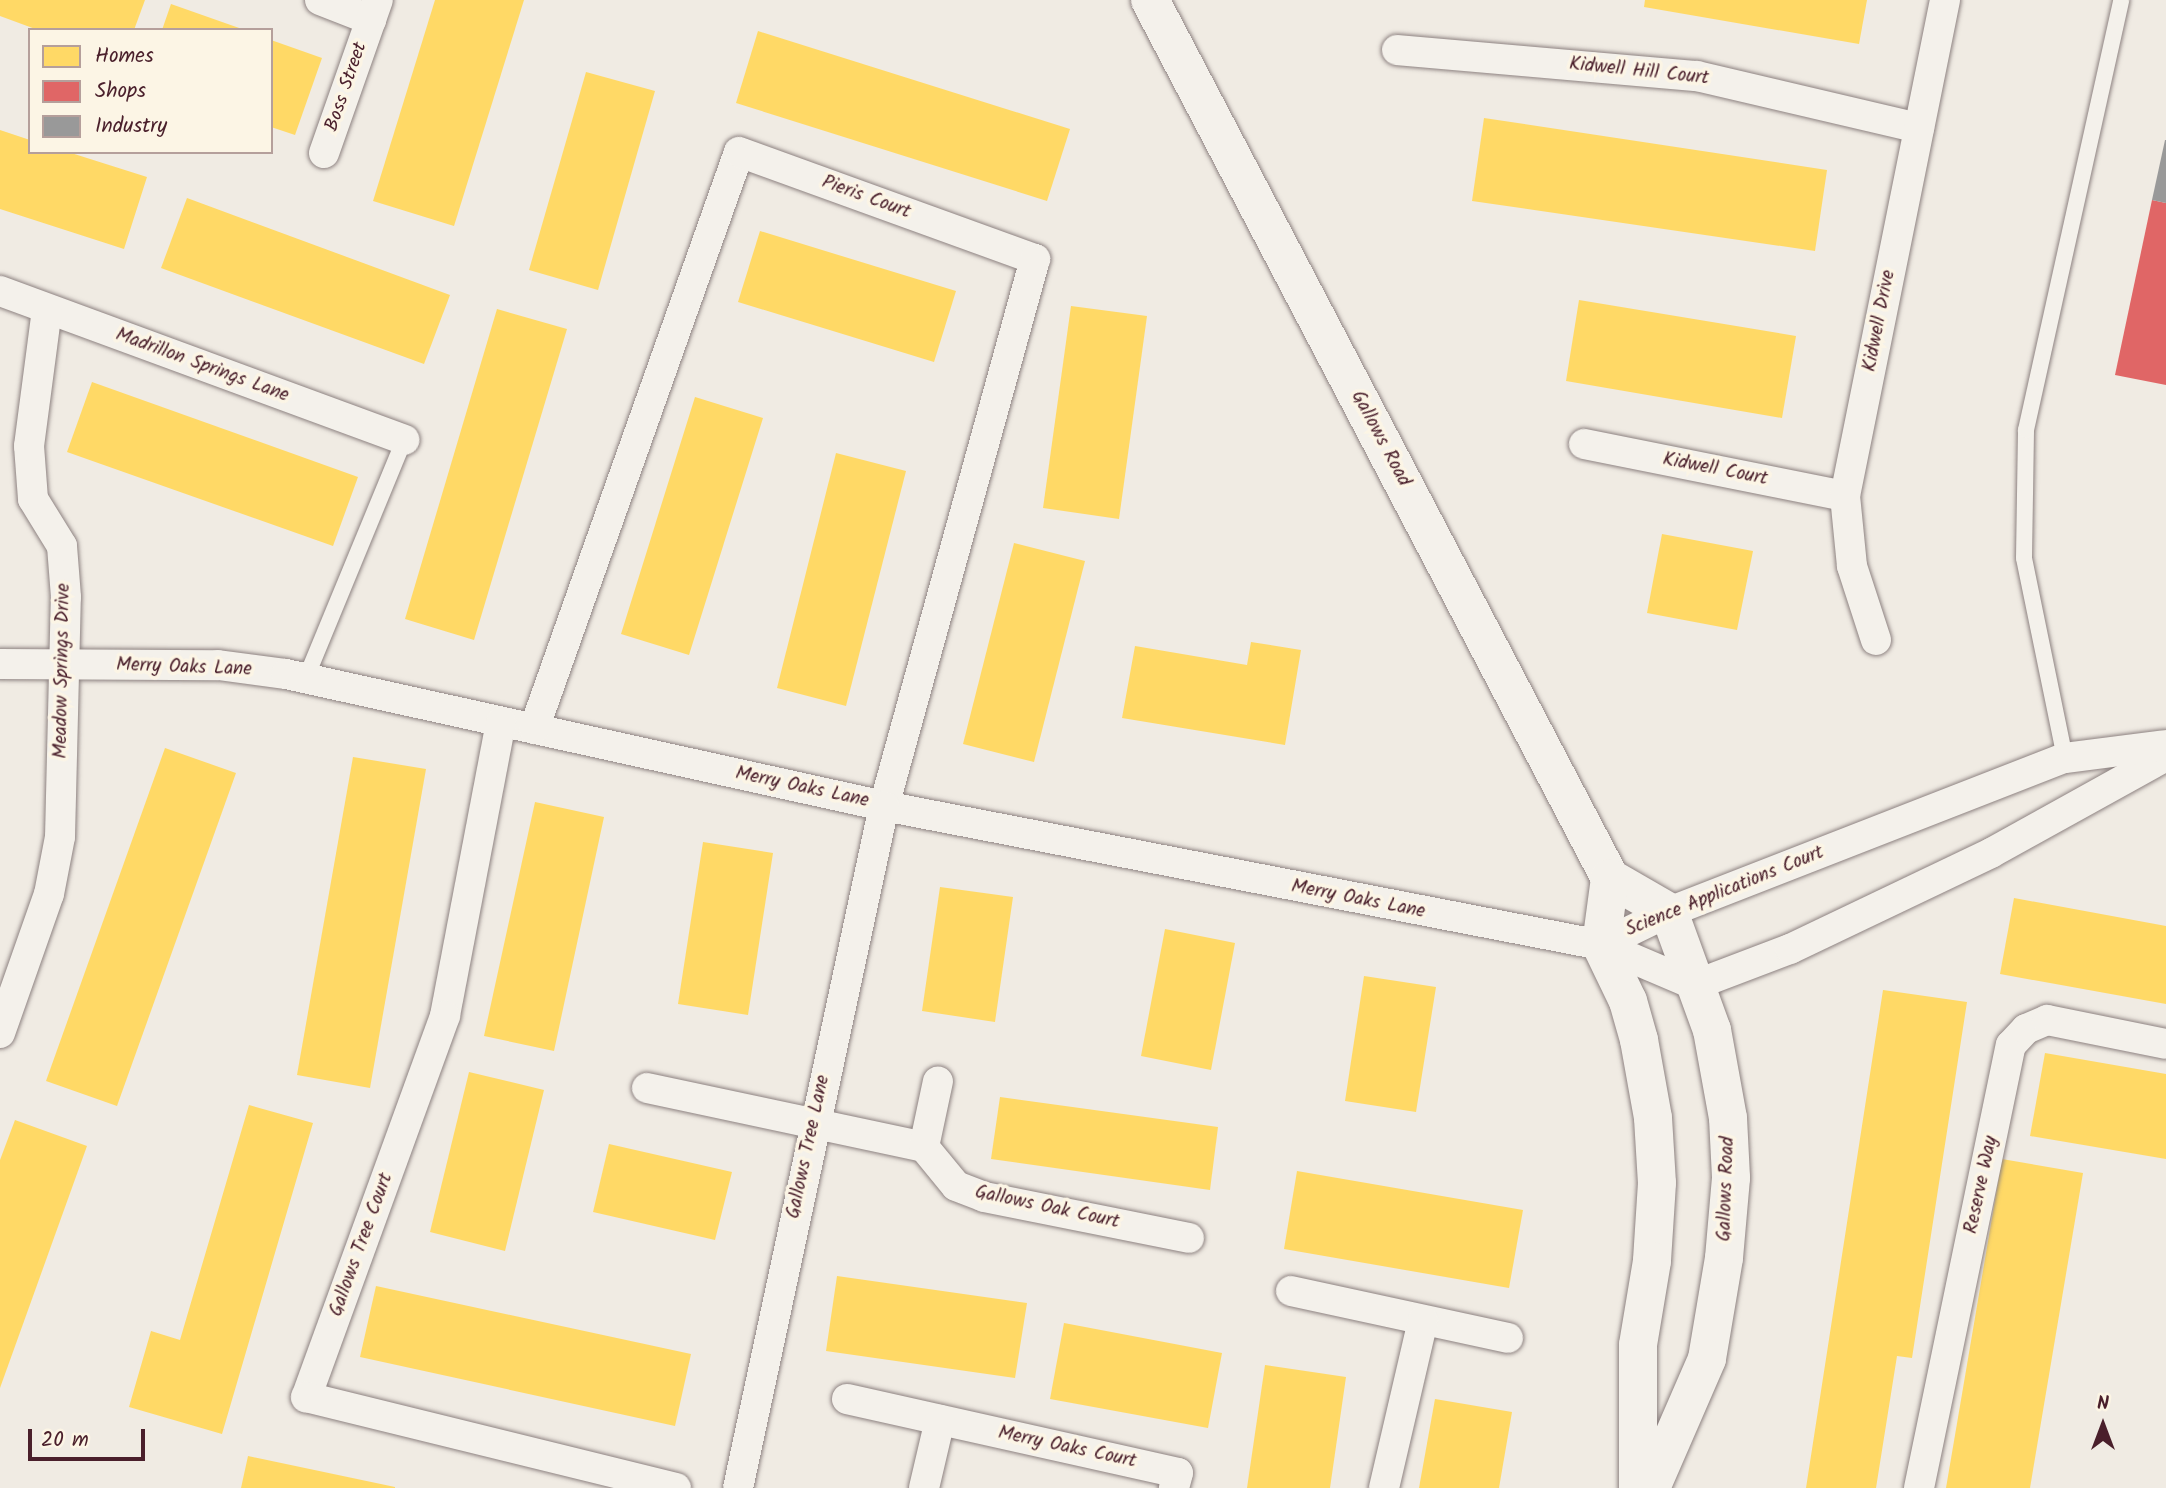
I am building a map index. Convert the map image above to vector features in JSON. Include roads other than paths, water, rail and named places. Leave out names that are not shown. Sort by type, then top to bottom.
[{"type":"main road","name":"Gallows Road","points":[[1150,0],[1610,878]]},
{"type":"main road","points":[[1638,1488],[1638,1345],[1652,1261],[1657,1182],[1653,1118],[1628,1002],[1601,945],[1610,878],[1670,912]]},
{"type":"main road","name":"Gallows Road","points":[[1651,1488],[1707,1359],[1730,1191],[1728,1118],[1712,1030],[1670,912]]},
{"type":"street","name":"Boss Street","points":[[320,0],[374,10],[324,153]]},
{"type":"street","name":"Kidwell Drive","points":[[1876,640],[1852,566],[1845,496],[1945,0]]},
{"type":"street","name":"Kidwell Hill Court","points":[[1397,50],[1697,76],[1919,128]]},
{"type":"street","name":"Pieris Court","points":[[534,729],[739,152],[1035,259],[884,806]]},
{"type":"street","name":"Madrillon Springs Lane","points":[[0,291],[404,440]]},
{"type":"street","name":"Meadow Springs Drive","points":[[0,1033],[11,971],[49,894],[60,837],[64,665],[62,546],[33,499],[29,446],[47,309]]},
{"type":"street","name":"Kidwell Court","points":[[1584,444],[1845,496]]},
{"type":"street","name":"Merry Oaks Lane","points":[[0,664],[218,665],[306,678],[884,806],[1601,945]]},
{"type":"street","name":"Gallows Tree Court","points":[[501,722],[445,1016],[306,1397],[676,1488]]},
{"type":"street","name":"Science Applications Court","points":[[1601,945],[1670,912],[2065,758],[2166,745]]},
{"type":"street","points":[[1695,985],[1790,949],[1991,853],[2166,756]]},
{"type":"street","name":"Gallows Tree Lane","points":[[738,1488],[813,1123],[884,806]]},
{"type":"street","name":"Science Applications Court","points":[[1601,945],[1695,985]]},
{"type":"street","name":"Reserve Way","points":[[1919,1488],[2011,1045],[2026,1029],[2047,1020],[2166,1044]]},
{"type":"street","points":[[647,1088],[924,1147],[938,1081]]},
{"type":"street","name":"Gallows Oak Court","points":[[924,1147],[956,1186],[984,1198],[1189,1238]]},
{"type":"street","points":[[1291,1291],[1508,1338]]},
{"type":"street","points":[[1384,1488],[1423,1320]]},
{"type":"street","name":"Merry Oaks Court","points":[[847,1399],[1178,1473],[1174,1488]]},
{"type":"street","points":[[924,1488],[940,1420]]},
{"type":"lane","points":[[2065,758],[2024,558],[2026,430],[2121,0]]},
{"type":"lane","points":[[306,678],[404,440]]}]
